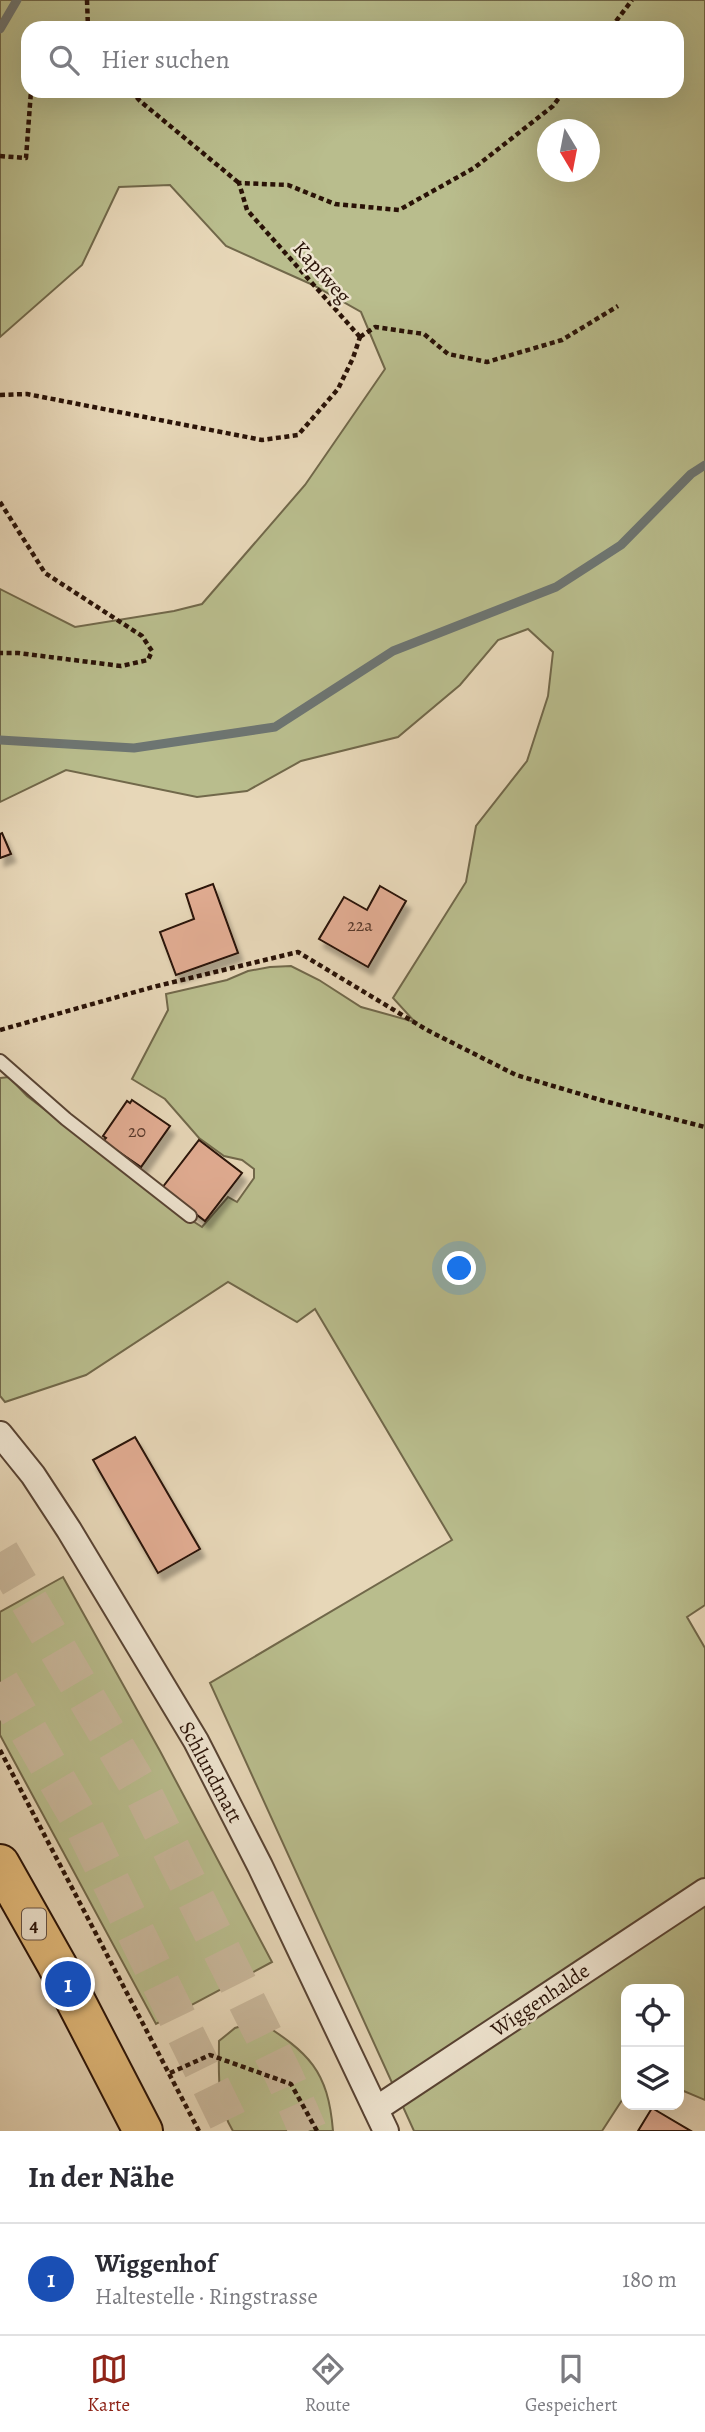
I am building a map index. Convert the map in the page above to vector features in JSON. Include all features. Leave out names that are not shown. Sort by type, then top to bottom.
[{"type":"main road","name":"4","points":[[0,1864],[58,1965],[143,2131]]},
{"type":"street","name":"Schlundmatt","points":[[0,1434],[26,1466],[69,1530],[196,1741],[260,1866],[381,2120]]},
{"type":"street","name":"Wiggenhalde","points":[[381,2120],[705,1891]]},
{"type":"lane","points":[[0,1061],[66,1119],[190,1216]]},
{"type":"path","points":[[87,0],[88,21]]},
{"type":"path","points":[[616,21],[632,0]]},
{"type":"path","points":[[0,156],[26,158],[30,98]]},
{"type":"path","points":[[137,98],[239,183],[288,185],[335,204],[399,211],[474,168],[553,106],[559,98]]},
{"type":"path","name":"Kapfweg","points":[[239,183],[247,210],[360,337]]},
{"type":"path","points":[[0,395],[27,394],[262,440],[298,435],[338,389],[360,337],[375,327],[424,334],[449,354],[487,362],[562,340],[618,306]]},
{"type":"path","points":[[0,502],[45,573],[142,636],[152,651],[148,660],[121,666],[0,653]]},
{"type":"path","points":[[0,1030],[153,987],[298,952],[427,1030],[516,1075],[705,1127]]},
{"type":"path","points":[[0,1750],[199,2131]]},
{"type":"path","points":[[170,2073],[210,2055],[291,2084],[317,2131]]},
{"type":"green space","points":[[0,0],[705,0],[705,1605],[687,1617],[705,1648],[705,2100],[684,2091],[684,1984],[621,1984],[621,2102],[602,2131],[414,2131],[210,1683],[452,1540],[315,1309],[297,1322],[228,1282],[86,1375],[5,1402],[0,1396],[0,1078],[9,1077],[27,1096],[174,1209],[202,1227],[228,1197],[237,1202],[254,1178],[254,1169],[242,1160],[224,1156],[199,1138],[165,1099],[132,1079],[168,1010],[166,994],[227,980],[248,971],[291,966],[361,1007],[415,1022],[393,998],[466,882],[476,826],[527,761],[548,696],[553,652],[528,629],[498,640],[460,685],[398,737],[301,761],[247,791],[197,797],[66,770],[0,802],[0,589],[75,627],[202,604],[305,485],[385,369],[361,312],[313,285],[226,246],[170,185],[119,187],[82,265],[0,337]]},
{"type":"green space","points":[[63,1577],[160,1751],[272,1962],[156,2024],[0,1735],[0,1612]]},
{"type":"green space","points":[[259,2021],[291,2043],[313,2065],[326,2093],[333,2131],[233,2131],[221,2099],[219,2041],[235,2028]]},
{"type":"building","points":[[2,833],[11,854],[0,858],[0,834]]},
{"type":"building","points":[[213,884],[238,953],[176,975],[160,932],[194,919],[186,894]]},
{"type":"building","points":[[380,886],[406,901],[368,967],[319,939],[344,897],[367,910]]},
{"type":"building","points":[[132,1100],[170,1126],[141,1167],[103,1141],[106,1138],[103,1136],[127,1101],[130,1103]]},
{"type":"building","points":[[199,1140],[242,1173],[205,1221],[162,1188]]},
{"type":"building","points":[[135,1437],[200,1549],[158,1573],[93,1460]]},
{"type":"building","points":[[651,2110],[655,2110],[691,2131],[638,2131]]},
{"type":"waterway","points":[[0,29],[17,0]]},
{"type":"waterway","points":[[0,740],[134,748],[275,727],[393,651],[556,587],[621,545],[691,474],[705,465]]},
{"type":"tunnel","points":[[0,1552],[145,1797],[284,2076],[308,2131]]},
{"type":"tunnel","points":[[0,1682],[83,1825],[233,2131]]},
{"type":"place","name":"Wiggenhof","points":[[68,1984]]}]
